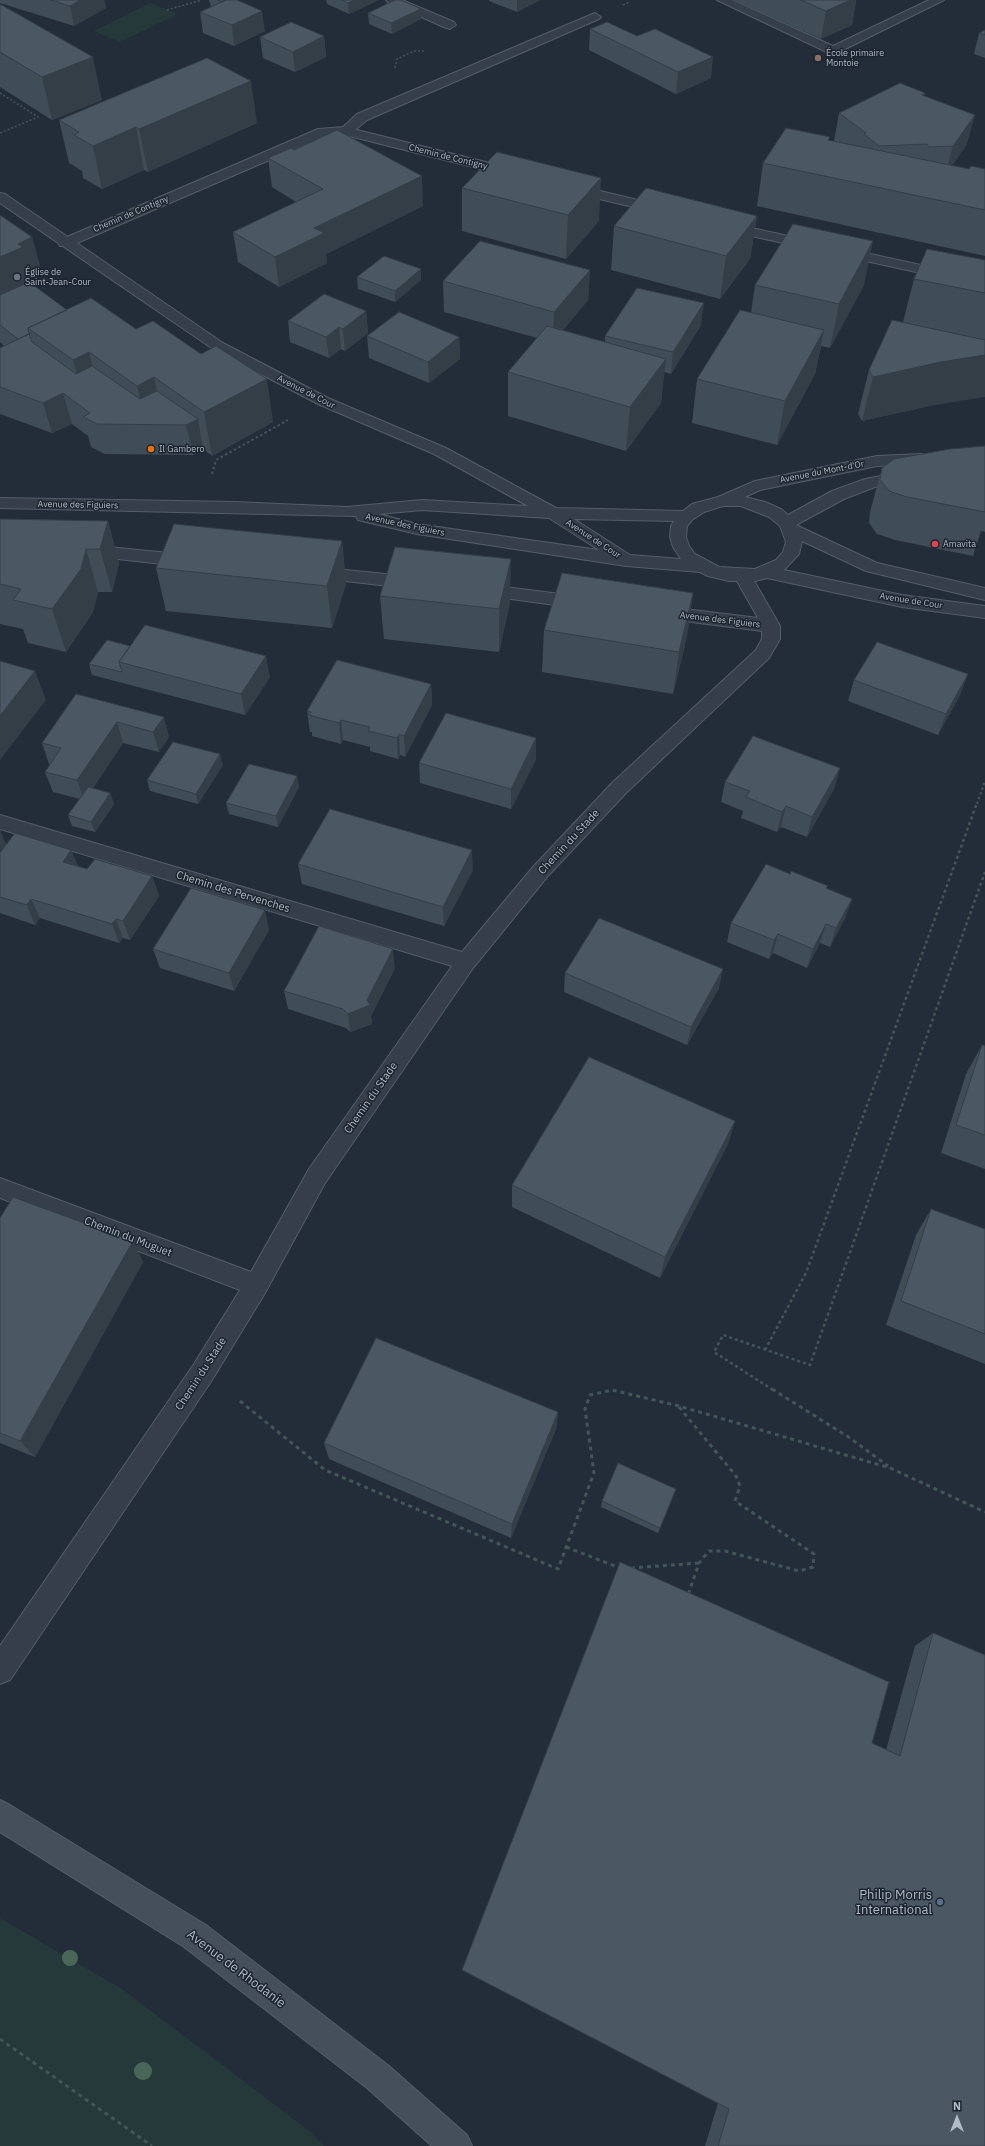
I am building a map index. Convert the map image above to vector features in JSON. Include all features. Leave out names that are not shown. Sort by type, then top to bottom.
[{"type":"main road","name":"Avenue de Rhodanie","points":[[0,1816],[195,1936],[378,2077],[456,2146]]},
{"type":"street","points":[[392,0],[450,25]]},
{"type":"street","points":[[722,0],[833,51],[938,0]]},
{"type":"street","points":[[345,132],[362,117],[595,17]]},
{"type":"street","name":"Chemin de Contigny","points":[[65,242],[323,132],[345,132],[522,175]]},
{"type":"street","points":[[560,185],[673,213]]},
{"type":"street","name":"Avenue de Cour","points":[[0,197],[218,346],[323,401],[440,451],[553,513],[626,560]]},
{"type":"street","points":[[711,222],[778,239],[985,283]]},
{"type":"street","name":"Avenue du Mont-d'Or","points":[[722,501],[755,486],[877,461],[930,458],[891,479],[870,483],[838,495],[789,526]]},
{"type":"street","points":[[722,501],[741,501],[759,506],[775,513],[789,526],[794,542],[791,554],[782,564],[767,572],[743,576],[714,572],[689,558],[681,547],[678,537],[679,526],[686,516],[698,508],[722,501]]},
{"type":"street","name":"Avenue des Figuiers","points":[[0,503],[234,507],[347,512],[422,505],[553,513],[686,516]]},
{"type":"street","name":"Avenue des Figuiers","points":[[347,512],[417,529],[626,560],[701,566]]},
{"type":"street","name":"Avenue de Cour","points":[[789,526],[872,567],[985,594]]},
{"type":"street","points":[[70,550],[203,562]]},
{"type":"street","points":[[296,571],[428,584]]},
{"type":"street","name":"Avenue de Cour","points":[[767,572],[902,601],[985,612]]},
{"type":"street","points":[[743,576],[771,626]]},
{"type":"street","points":[[466,588],[602,605]]},
{"type":"street","name":"Avenue des Figuiers","points":[[641,610],[771,626]]},
{"type":"street","name":"Chemin du Stade","points":[[0,1670],[203,1372],[256,1285],[317,1176],[466,962],[540,872],[618,788],[763,654],[771,639],[771,626]]},
{"type":"street","name":"Chemin des Pervenches","points":[[0,822],[466,962]]},
{"type":"street","name":"Chemin du Muguet","points":[[0,1188],[256,1285]]},
{"type":"path","points":[[167,10],[202,0]]},
{"type":"path","points":[[0,94],[38,117],[0,133]]},
{"type":"path","points":[[212,475],[216,460],[292,418]]},
{"type":"path","points":[[765,1350],[806,1273],[985,781]]},
{"type":"path","points":[[890,1468],[850,1438],[714,1352],[723,1335],[810,1365],[985,872]]},
{"type":"path","points":[[240,1401],[324,1470],[558,1569],[594,1473],[585,1409],[590,1395],[612,1390],[679,1406],[890,1468],[985,1512]]},
{"type":"path","points":[[679,1406],[736,1476],[740,1486],[735,1501],[814,1554],[813,1567],[799,1571],[725,1551],[709,1551],[699,1563],[685,1601]]},
{"type":"path","points":[[566,1547],[623,1569],[699,1563]]},
{"type":"path","points":[[0,2038],[152,2146]]},
{"type":"green space","points":[[150,3],[178,14],[120,42],[94,31]]},
{"type":"green space","points":[[0,1918],[122,1989],[308,2130],[324,2146],[0,2146]]},
{"type":"building","points":[[51,0],[80,0],[70,6]]},
{"type":"building","points":[[226,0],[237,0],[262,11],[232,25],[200,12]]},
{"type":"building","points":[[342,0],[354,0],[348,3]]},
{"type":"building","points":[[395,0],[401,0],[421,9],[391,23],[368,13]]},
{"type":"building","points":[[801,0],[850,0],[826,11]]},
{"type":"building","points":[[0,4],[93,57],[42,77],[0,52]]},
{"type":"building","points":[[291,22],[324,36],[293,52],[260,37]]},
{"type":"building","points":[[607,22],[637,36],[655,29],[713,57],[678,72],[590,29]]},
{"type":"building","points":[[985,30],[985,35],[979,33]]},
{"type":"building","points":[[207,58],[251,81],[139,129],[136,127],[93,146],[74,135],[79,132],[59,120]]},
{"type":"building","points":[[900,83],[925,93],[922,95],[975,115],[953,146],[929,147],[927,144],[879,146],[864,134],[866,133],[839,113]]},
{"type":"building","points":[[786,128],[830,137],[828,140],[969,169],[971,166],[985,169],[985,210],[763,163]]},
{"type":"building","points":[[337,130],[422,176],[314,228],[324,233],[275,257],[233,232],[323,189],[268,158],[291,148],[294,150]]},
{"type":"building","points":[[497,152],[601,178],[568,215],[462,188]]},
{"type":"building","points":[[646,188],[757,216],[726,256],[614,226]]},
{"type":"building","points":[[0,215],[32,237],[18,244],[23,247],[0,257]]},
{"type":"building","points":[[793,224],[873,241],[839,304],[755,285]]},
{"type":"building","points":[[480,241],[590,270],[554,312],[443,281]]},
{"type":"building","points":[[927,249],[985,260],[985,293],[914,279]]},
{"type":"building","points":[[384,256],[421,269],[395,291],[357,277]]},
{"type":"building","points":[[29,282],[67,310],[28,328],[29,334],[18,339],[0,325],[0,295]]},
{"type":"building","points":[[637,288],[704,303],[673,352],[605,336]]},
{"type":"building","points":[[324,294],[366,311],[343,329],[339,327],[326,337],[288,321]]},
{"type":"building","points":[[91,298],[136,329],[153,321],[201,354],[216,346],[267,379],[204,412],[154,377],[137,386],[89,352],[73,360],[28,328]]},
{"type":"building","points":[[740,310],[824,330],[785,401],[697,379]]},
{"type":"building","points":[[399,312],[459,337],[428,362],[367,336]]},
{"type":"building","points":[[892,320],[985,340],[985,355],[941,362],[873,377],[869,370]]},
{"type":"building","points":[[547,326],[666,359],[630,407],[508,372]]},
{"type":"building","points":[[29,334],[32,342],[76,374],[92,366],[140,399],[157,391],[198,419],[186,425],[97,424],[83,417],[90,413],[63,393],[43,403],[0,387],[0,348]]},
{"type":"building","points":[[985,446],[985,512],[907,497],[889,491],[880,480],[882,468],[894,459],[950,449]]},
{"type":"building","points":[[0,519],[108,521],[100,549],[86,549],[81,569],[52,609],[13,600],[21,589],[0,584]]},
{"type":"building","points":[[174,524],[342,541],[327,586],[156,568]]},
{"type":"building","points":[[395,547],[511,559],[499,609],[380,596]]},
{"type":"building","points":[[562,573],[693,593],[679,652],[544,630]]},
{"type":"building","points":[[145,625],[266,656],[241,694],[119,662]]},
{"type":"building","points":[[107,640],[130,646],[119,662],[122,672],[89,664]]},
{"type":"building","points":[[877,642],[968,674],[946,714],[854,680]]},
{"type":"building","points":[[337,660],[431,684],[404,736],[399,734],[397,738],[368,731],[370,727],[341,720],[339,723],[309,715],[311,712],[307,711]]},
{"type":"building","points":[[0,661],[35,671],[0,716]]},
{"type":"building","points":[[76,694],[164,717],[153,732],[117,722],[77,780],[45,772],[61,748],[42,743]]},
{"type":"building","points":[[446,713],[536,738],[511,789],[419,763]]},
{"type":"building","points":[[753,736],[840,768],[812,817],[786,806],[782,812],[746,797],[750,791],[725,782]]},
{"type":"building","points":[[173,742],[220,754],[196,794],[147,780]]},
{"type":"building","points":[[249,764],[297,776],[276,816],[226,803]]},
{"type":"building","points":[[88,787],[110,793],[91,822],[68,815]]},
{"type":"building","points":[[330,809],[472,850],[443,907],[298,864]]},
{"type":"building","points":[[15,833],[71,850],[63,862],[87,869],[95,859],[152,876],[123,921],[116,919],[112,924],[31,899],[27,905],[0,897],[0,853]]},
{"type":"building","points":[[766,864],[790,874],[791,871],[828,886],[826,888],[852,899],[836,928],[826,924],[813,949],[778,934],[774,940],[731,923]]},
{"type":"building","points":[[191,888],[265,910],[229,973],[153,949]]},
{"type":"building","points":[[599,918],[723,969],[691,1027],[565,973]]},
{"type":"building","points":[[319,926],[393,949],[367,1000],[370,1005],[348,1014],[343,1009],[284,991]]},
{"type":"building","points":[[982,1045],[985,1046],[985,1135],[956,1125]]},
{"type":"building","points":[[589,1057],[735,1121],[665,1257],[512,1185]]},
{"type":"building","points":[[13,1197],[133,1241],[20,1441],[0,1433],[0,1218]]},
{"type":"building","points":[[931,1209],[985,1229],[985,1334],[901,1301]]},
{"type":"building","points":[[376,1338],[558,1412],[512,1524],[324,1443]]},
{"type":"building","points":[[618,1463],[676,1489],[660,1528],[602,1501]]},
{"type":"building","points":[[620,1562],[889,1682],[872,1743],[900,1756],[933,1633],[985,1655],[985,2146],[718,2146],[729,2109],[462,1970]]},
{"type":"place","name":"École primaire Montoie","points":[[818,58]]},
{"type":"place","name":"Église de Saint-Jean-Cour","points":[[17,277]]},
{"type":"place","name":"Il Gambero","points":[[151,449]]},
{"type":"place","name":"Amavita","points":[[935,544]]},
{"type":"place","name":"Philip Morris International","points":[[940,1902]]}]
